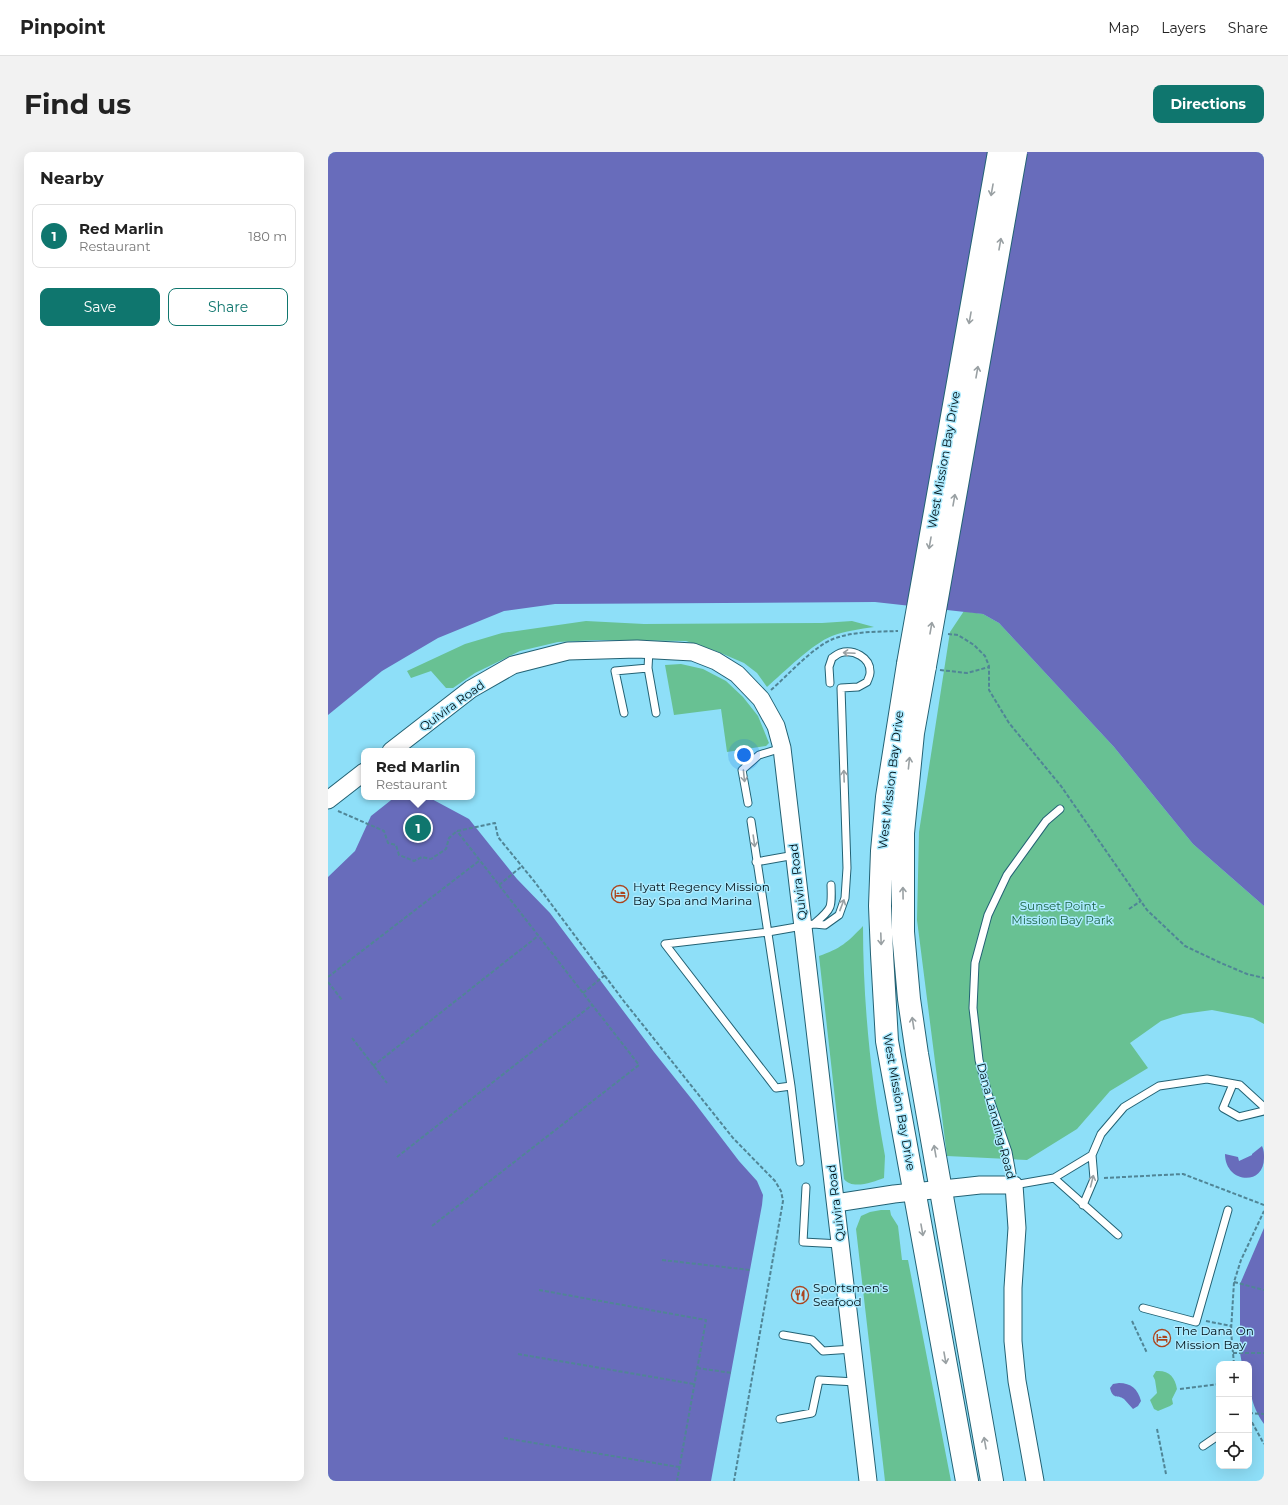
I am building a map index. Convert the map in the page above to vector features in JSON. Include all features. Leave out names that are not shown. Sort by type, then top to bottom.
[{"type":"main road","name":"West Mission Bay Drive","points":[[992,1481],[910,1007],[903,932],[903,833],[913,733],[999,152]]},
{"type":"main road","name":"West Mission Bay Drive","points":[[967,1481],[887,1041],[880,906],[882,851],[887,797],[923,666],[1016,152]]},
{"type":"street","name":"Quivira Road","points":[[395,748],[471,689],[513,665],[568,651],[649,650],[693,652],[716,661],[738,674],[761,699],[776,726],[782,748],[795,855],[808,925],[836,1203],[868,1481]]},
{"type":"street","points":[[328,800],[361,774]]},
{"type":"street","points":[[836,1203],[914,1192],[980,1185],[1014,1185]]},
{"type":"street","name":"Dana Landing Road","points":[[1014,1185],[1017,1228],[1013,1288],[1013,1341],[1017,1381],[1035,1481]]},
{"type":"lane","points":[[649,650],[648,668],[656,713]]},
{"type":"lane","points":[[791,1086],[776,1088],[665,944],[768,932],[808,925],[825,925],[839,915],[845,898],[847,868],[841,688],[858,687],[867,682],[870,672],[868,663],[860,655],[840,653],[832,658],[829,667],[830,683]]},
{"type":"lane","points":[[624,713],[615,671],[648,668]]},
{"type":"lane","points":[[748,803],[742,770],[759,755],[782,748]]},
{"type":"lane","name":"Dana Landing Road","points":[[1014,1185],[1008,1152],[988,1094],[979,1060],[973,1008],[976,963],[988,915],[1007,875],[1046,821],[1060,809]]},
{"type":"lane","points":[[750,821],[791,1086],[800,1162]]},
{"type":"lane","points":[[756,862],[795,855]]},
{"type":"lane","points":[[808,925],[830,909],[832,903],[831,885]]},
{"type":"lane","points":[[1083,1205],[1094,1179],[1092,1156],[1101,1134],[1124,1107],[1159,1086],[1207,1079],[1240,1085],[1264,1107]]},
{"type":"lane","points":[[1234,1084],[1223,1108],[1239,1117],[1264,1111]]},
{"type":"lane","points":[[1014,1185],[1054,1178],[1092,1156]]},
{"type":"lane","points":[[1054,1178],[1118,1235]]},
{"type":"lane","points":[[806,1187],[803,1242],[841,1244]]},
{"type":"lane","points":[[1143,1308],[1196,1322],[1228,1210]]},
{"type":"lane","points":[[783,1335],[812,1340],[823,1351],[853,1349]]},
{"type":"lane","points":[[780,1419],[812,1413],[819,1380],[857,1382]]},
{"type":"lane","points":[[1203,1446],[1216,1437]]},
{"type":"path","points":[[761,699],[816,650],[833,640],[858,633],[898,631]]},
{"type":"path","points":[[943,634],[958,635],[986,656],[989,666],[989,690],[1009,723],[1061,786],[1147,910],[1185,946],[1227,966],[1247,974],[1264,978]]},
{"type":"path","points":[[923,666],[966,673],[989,666]]},
{"type":"path","points":[[328,800],[339,811],[384,831],[388,843],[396,845],[399,855],[414,862],[422,856],[431,859],[446,849],[449,838],[457,831],[495,823],[498,837],[605,975],[733,1138],[765,1170],[781,1191],[783,1201],[734,1481]]},
{"type":"path","points":[[432,1226],[639,1065],[457,831]]},
{"type":"path","points":[[328,977],[480,861]]},
{"type":"path","points":[[499,885],[522,866]]},
{"type":"path","points":[[1129,909],[1141,901]]},
{"type":"path","points":[[373,1066],[538,936]]},
{"type":"path","points":[[583,993],[605,975]]},
{"type":"path","points":[[328,982],[342,1000]]},
{"type":"path","points":[[397,1157],[592,1005]]},
{"type":"path","points":[[352,1038],[386,1083]]},
{"type":"path","points":[[1094,1179],[1183,1174],[1264,1205]]},
{"type":"path","points":[[1234,1361],[1231,1326],[1234,1282],[1241,1260],[1264,1211]]},
{"type":"path","points":[[662,1260],[750,1270]]},
{"type":"path","points":[[1234,1282],[1264,1290]]},
{"type":"path","points":[[539,1290],[706,1320],[677,1481]]},
{"type":"path","points":[[1197,1318],[1231,1326]]},
{"type":"path","points":[[1132,1321],[1147,1353]]},
{"type":"path","points":[[1233,1353],[1264,1353]]},
{"type":"path","points":[[518,1354],[694,1384]]},
{"type":"path","points":[[697,1368],[732,1373]]},
{"type":"path","points":[[1180,1388],[1216,1384]]},
{"type":"path","points":[[1252,1412],[1264,1414]]},
{"type":"path","points":[[1252,1422],[1264,1444]]},
{"type":"path","points":[[1157,1429],[1166,1474]]},
{"type":"path","points":[[504,1438],[679,1467]]},
{"type":"green space","name":"Sunset Point - Mission Bay Park","points":[[964,611],[983,614],[999,623],[1114,747],[1193,844],[1264,906],[1264,1024],[1253,1018],[1212,1010],[1183,1014],[1161,1021],[1130,1043],[1148,1068],[1110,1091],[1077,1129],[1027,1160],[947,1156],[917,920],[919,832],[950,632]]},
{"type":"green space","points":[[586,621],[644,624],[822,623],[852,621],[874,627],[853,630],[824,640],[798,659],[767,687],[757,673],[744,663],[716,651],[686,641],[598,640],[558,642],[520,651],[475,673],[453,688],[446,688],[431,671],[411,678],[407,671],[465,644],[502,633]]},
{"type":"green space","points":[[681,664],[703,669],[726,681],[743,697],[758,716],[769,743],[766,746],[727,752],[721,709],[674,715],[665,665]]},
{"type":"green space","points":[[863,926],[866,1013],[872,1070],[885,1156],[884,1178],[857,1185],[844,1179],[819,956],[833,951],[853,936]]},
{"type":"green space","points":[[890,1210],[891,1215],[898,1226],[902,1260],[908,1260],[951,1481],[885,1481],[856,1229],[861,1216],[870,1212]]},
{"type":"green space","points":[[1156,1371],[1161,1371],[1171,1375],[1175,1381],[1177,1389],[1172,1399],[1173,1404],[1158,1411],[1154,1409],[1150,1400],[1157,1393],[1153,1376]]},
{"type":"water","points":[[328,152],[1264,152],[1264,906],[1193,844],[1114,747],[999,623],[983,614],[875,602],[555,604],[504,611],[438,638],[382,671],[328,715]]},
{"type":"water","points":[[391,800],[434,800],[469,819],[517,879],[550,913],[654,1052],[739,1161],[757,1181],[763,1195],[762,1205],[711,1481],[328,1481],[328,877],[355,851],[371,816]]},
{"type":"water","points":[[1262,1146],[1264,1150],[1264,1158],[1262,1167],[1258,1174],[1252,1177],[1244,1178],[1237,1176],[1231,1171],[1227,1164],[1225,1154],[1238,1157],[1239,1161],[1252,1155]]},
{"type":"water","points":[[1264,1228],[1264,1424],[1259,1417],[1252,1400],[1252,1361],[1241,1361],[1240,1353],[1240,1284]]},
{"type":"water","points":[[1113,1384],[1127,1384],[1136,1390],[1141,1401],[1138,1406],[1133,1409],[1124,1399],[1112,1394],[1110,1388]]},
{"type":"place","name":"Red Marlin","points":[[418,828]]},
{"type":"place","name":"Hyatt Regency Mission Bay Spa and Marina","points":[[620,894]]},
{"type":"place","name":"Sportsmen's Seafood","points":[[800,1295]]},
{"type":"place","name":"The Dana On Mission Bay","points":[[1162,1338]]}]
